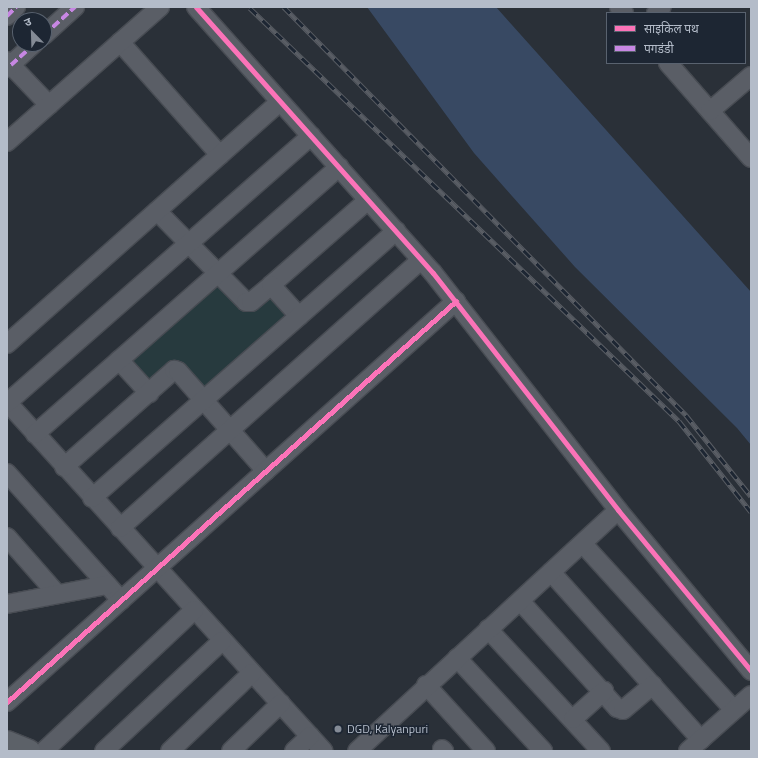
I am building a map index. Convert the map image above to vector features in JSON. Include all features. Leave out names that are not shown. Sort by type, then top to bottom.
[{"type":"main road","points":[[7,742],[29,751]]},
{"type":"street","points":[[7,16],[16,7]]},
{"type":"street","points":[[52,28],[75,7]]},
{"type":"street","points":[[7,142],[160,7]]},
{"type":"street","points":[[196,7],[421,260],[456,302],[618,510],[751,672]]},
{"type":"street","points":[[120,42],[220,155]]},
{"type":"street","points":[[24,52],[8,65],[49,105]]},
{"type":"street","points":[[669,64],[751,158]]},
{"type":"street","points":[[710,111],[751,76]]},
{"type":"street","points":[[7,344],[280,102]]},
{"type":"street","points":[[312,136],[7,402],[156,569],[281,703],[323,751]]},
{"type":"street","points":[[35,434],[339,167]]},
{"type":"street","points":[[157,211],[190,243],[246,302],[251,302],[368,200]]},
{"type":"street","points":[[92,498],[396,231]]},
{"type":"street","points":[[120,528],[421,260]]},
{"type":"street","points":[[271,285],[298,316]]},
{"type":"street","points":[[7,702],[456,302]]},
{"type":"street","points":[[119,360],[149,393]]},
{"type":"street","points":[[64,467],[174,370],[203,400],[266,471]]},
{"type":"street","points":[[7,473],[121,600]]},
{"type":"street","points":[[357,751],[426,685],[488,629],[521,602],[618,510]]},
{"type":"street","points":[[7,537],[57,594]]},
{"type":"street","points":[[582,544],[734,710]]},
{"type":"street","points":[[551,572],[653,685],[694,745],[751,695]]},
{"type":"street","points":[[8,603],[107,585]]},
{"type":"street","points":[[521,602],[604,691],[617,708],[623,710],[653,685]]},
{"type":"street","points":[[44,751],[194,610]]},
{"type":"street","points":[[488,629],[573,719],[601,751]]},
{"type":"street","points":[[104,751],[222,641]]},
{"type":"street","points":[[457,658],[543,751]]},
{"type":"street","points":[[170,751],[252,673]]},
{"type":"street","points":[[426,685],[486,751]]},
{"type":"street","points":[[573,719],[604,691]]},
{"type":"street","points":[[231,751],[281,703]]},
{"type":"street","points":[[294,751],[310,736]]},
{"type":"green space","points":[[217,280],[245,312],[271,290],[293,315],[203,395],[176,364],[149,388],[125,360]]},
{"type":"water","points":[[367,7],[496,7],[751,292],[751,445],[737,428],[575,267],[474,153]]},
{"type":"railway","points":[[284,7],[686,415],[751,496]]},
{"type":"railway","points":[[250,8],[679,421],[751,512]]},
{"type":"marked path","points":[[7,16],[16,7]]},
{"type":"marked path","points":[[52,28],[75,7]]},
{"type":"marked path","points":[[11,65],[25,52]]},
{"type":"cycle path","points":[[196,7],[433,273],[618,510],[751,671]]},
{"type":"cycle path","points":[[7,702],[456,301]]},
{"type":"place","name":"DGD, Kalyanpuri","points":[[338,729]]}]
